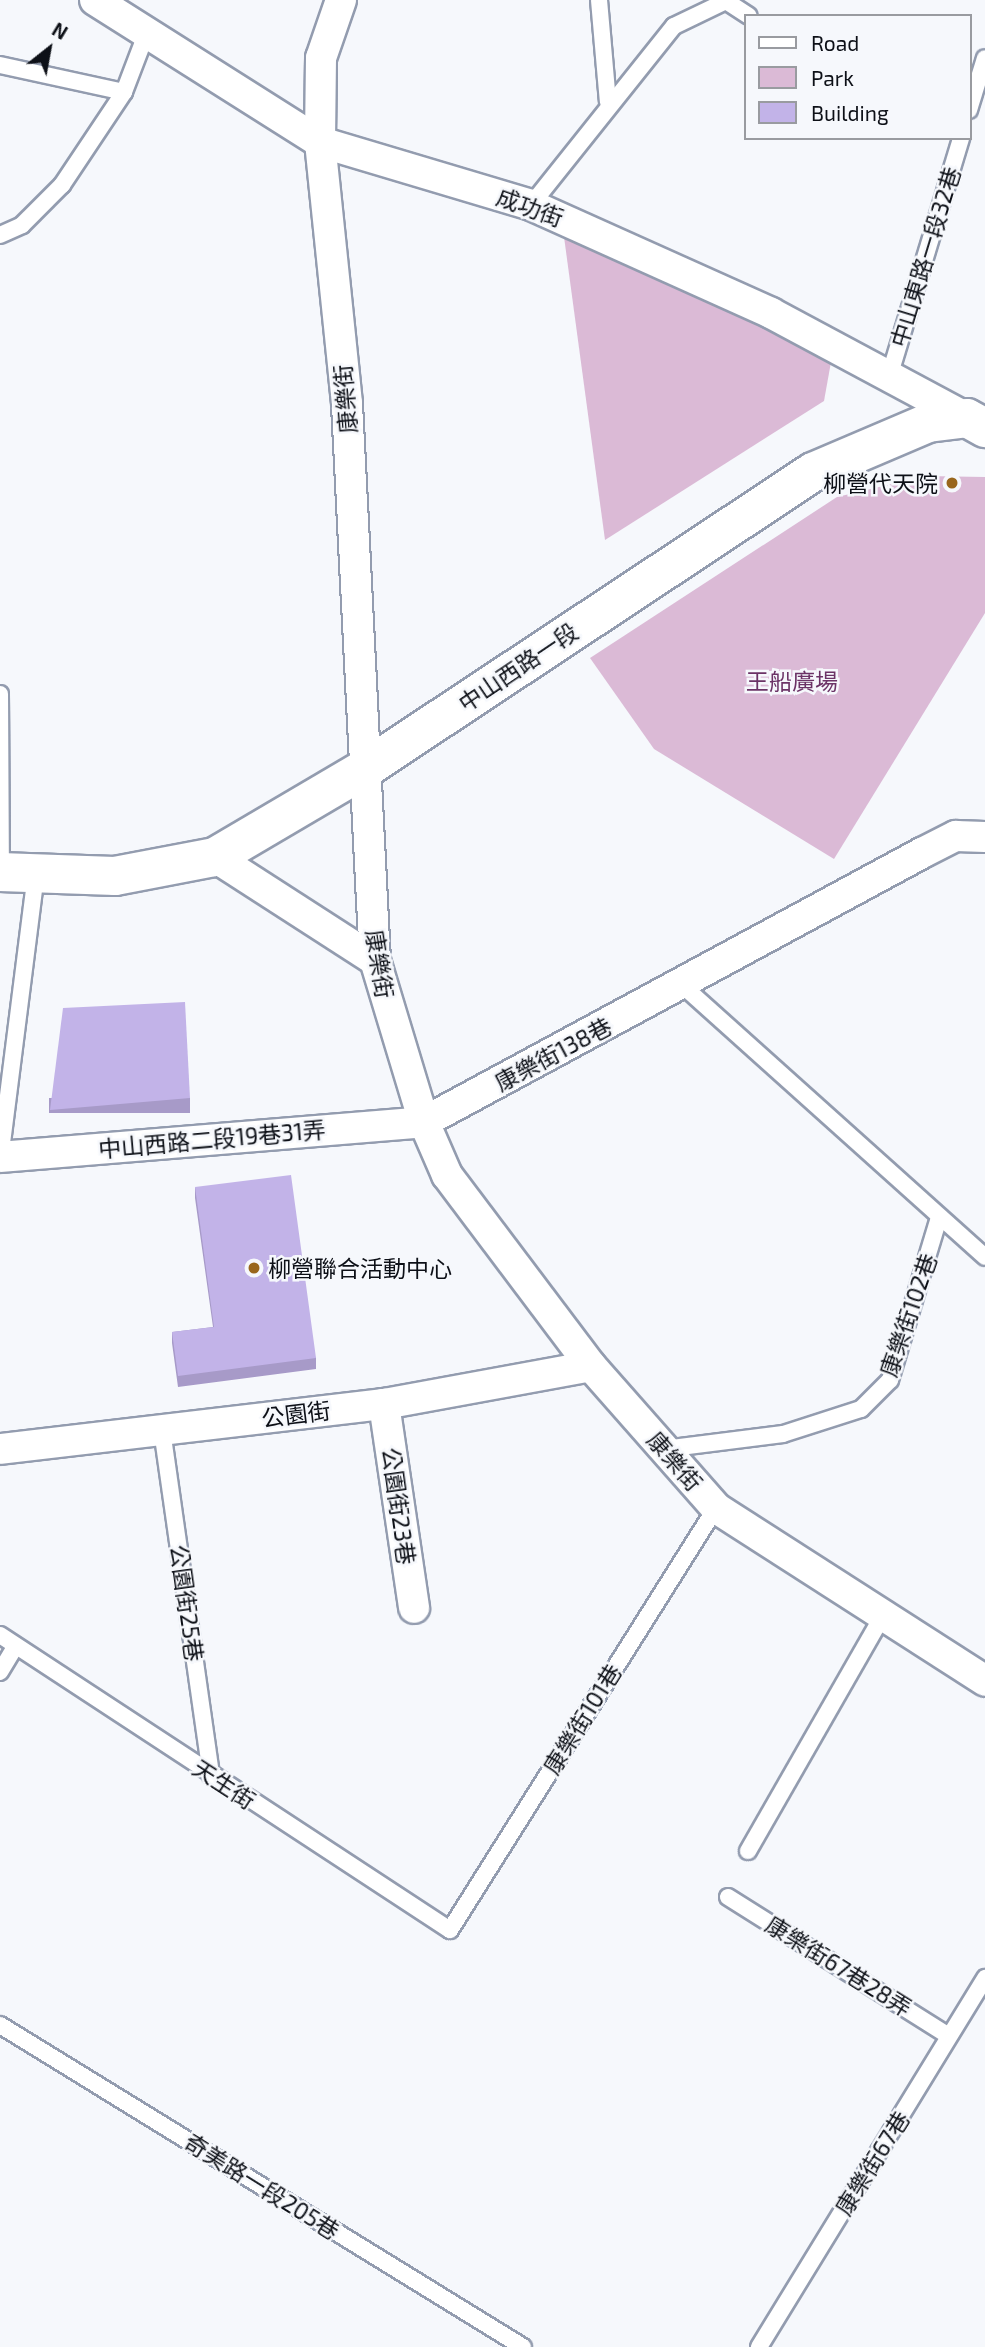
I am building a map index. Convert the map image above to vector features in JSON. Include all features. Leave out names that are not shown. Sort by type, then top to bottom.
[{"type":"street","name":"成功街","points":[[95,0],[145,37],[320,142],[531,205],[771,313],[976,423]]},
{"type":"street","name":"康樂街","points":[[341,0],[321,58],[320,142],[347,404],[375,960],[424,1122],[447,1175],[591,1366],[716,1508],[985,1681]]},
{"type":"street","name":"中山西路一段","points":[[12,874],[115,876],[215,857],[366,768],[813,472],[928,423],[976,423]]},
{"type":"street","name":"康樂街138巷","points":[[424,1122],[922,853],[956,836],[985,837]]},
{"type":"street","points":[[215,857],[375,960]]},
{"type":"street","name":"中山西路二段19巷31弄","points":[[0,1158],[424,1122]]},
{"type":"street","name":"公園街","points":[[0,1449],[384,1404],[591,1366]]},
{"type":"street","name":"公園街23巷","points":[[384,1404],[414,1608]]},
{"type":"lane","points":[[599,0],[608,102]]},
{"type":"lane","points":[[531,205],[608,102],[674,26],[727,1],[746,14]]},
{"type":"lane","points":[[0,235],[22,225],[62,185],[124,92],[145,37]]},
{"type":"lane","points":[[971,104],[985,58]]},
{"type":"lane","points":[[0,65],[124,92]]},
{"type":"lane","name":"中山東路一段32巷","points":[[889,376],[955,141]]},
{"type":"lane","points":[[0,694],[12,874],[0,1158]]},
{"type":"lane","points":[[682,985],[939,1221],[985,1257]]},
{"type":"lane","name":"康樂街102巷","points":[[664,1449],[783,1434],[861,1409],[890,1380],[939,1221]]},
{"type":"lane","name":"公園街25巷","points":[[162,1430],[211,1776]]},
{"type":"lane","name":"康樂街101巷","points":[[450,1930],[716,1508]]},
{"type":"lane","points":[[748,1851],[882,1617]]},
{"type":"lane","name":"天生街","points":[[0,1635],[14,1648],[450,1930]]},
{"type":"lane","points":[[0,1672],[14,1648]]},
{"type":"lane","name":"康樂街67巷28弄","points":[[728,1897],[950,2036]]},
{"type":"lane","name":"康樂街67巷","points":[[759,2347],[985,1978]]},
{"type":"lane","name":"奇美路一段205巷","points":[[0,2025],[523,2347]]},
{"type":"green space","points":[[562,222],[831,362],[824,401],[605,540]]},
{"type":"green space","name":"王船廣場","points":[[925,476],[985,477],[985,613],[834,859],[654,749],[590,658],[837,497]]},
{"type":"building","points":[[185,1002],[190,1098],[50,1110],[63,1008]]},
{"type":"building","name":"柳營聯合活動中心","points":[[291,1175],[316,1358],[178,1376],[172,1332],[214,1327],[195,1187]]},
{"type":"place","name":"柳營代天院","points":[[952,483]]},
{"type":"place","name":"柳營聯合活動中心","points":[[254,1268]]}]
